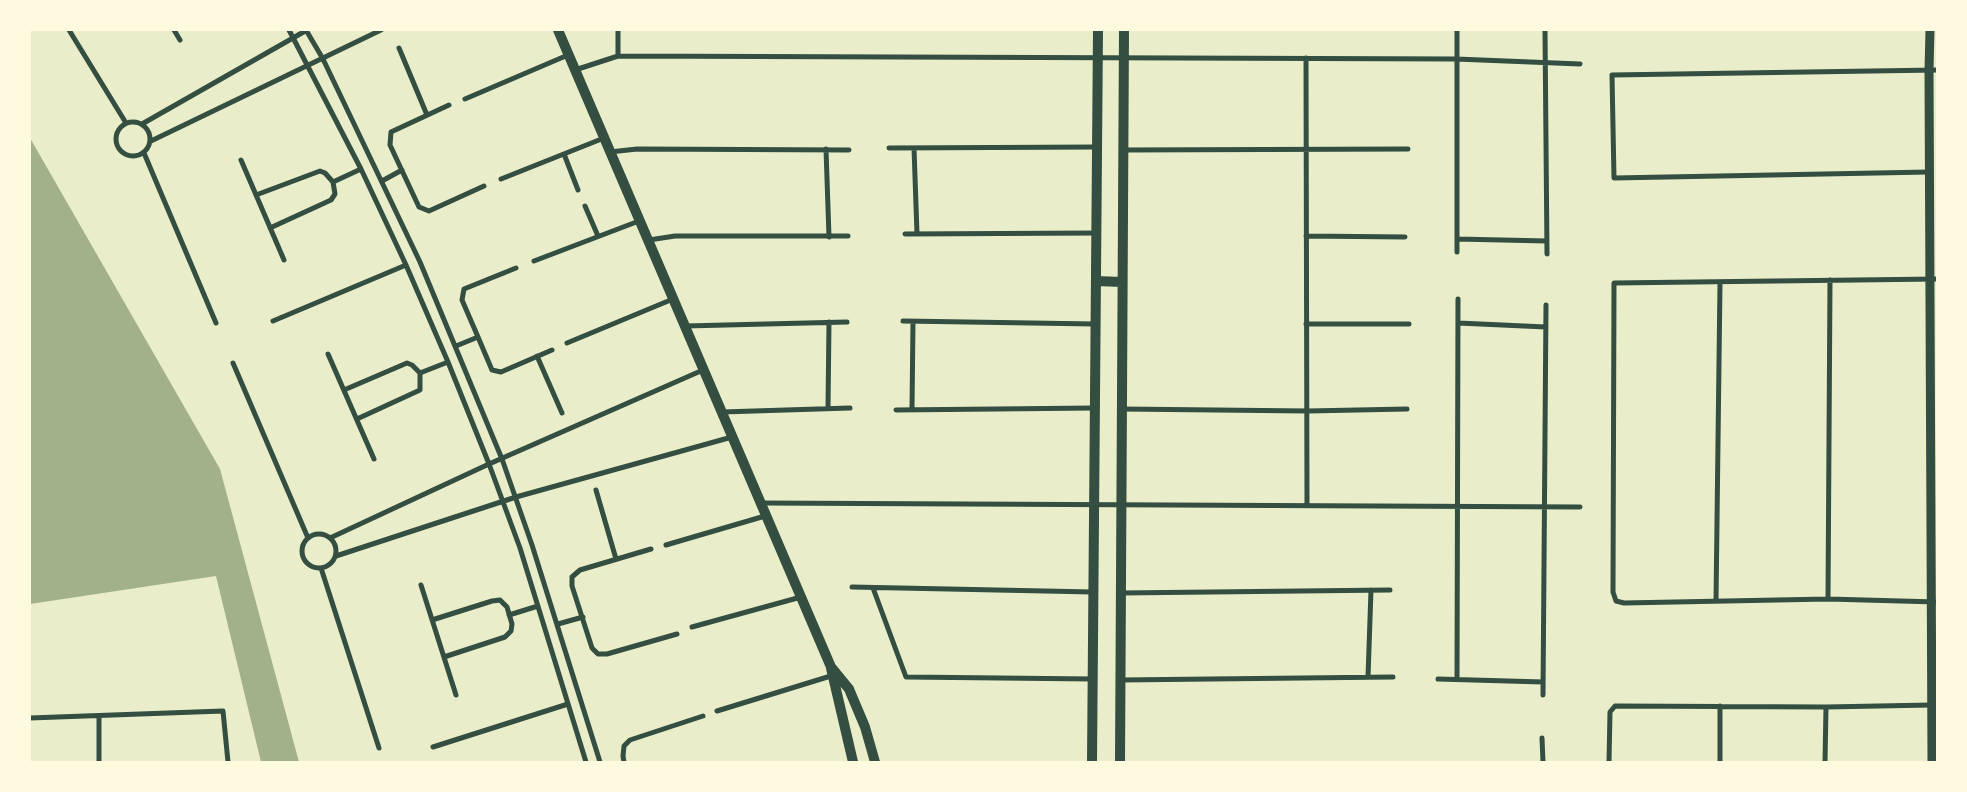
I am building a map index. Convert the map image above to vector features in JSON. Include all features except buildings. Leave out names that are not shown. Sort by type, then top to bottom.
[{"type":"main road","points":[[558,30],[833,672],[853,762]]},
{"type":"main road","points":[[1092,762],[1098,30]]},
{"type":"main road","points":[[1120,762],[1124,30]]},
{"type":"main road","points":[[1096,280],[1122,282]]},
{"type":"main road","points":[[833,672],[849,689],[865,726],[875,762]]},
{"type":"street","points":[[69,30],[126,123]]},
{"type":"street","points":[[174,30],[180,40]]},
{"type":"street","points":[[288,30],[309,66],[361,169],[406,264],[448,362],[503,502],[538,606],[586,762]]},
{"type":"street","points":[[142,124],[307,30],[382,181],[456,346],[502,459],[558,624],[600,762]]},
{"type":"street","points":[[151,141],[149,131],[142,124],[134,121],[126,123],[120,128],[116,136],[117,144],[121,151],[128,156],[144,153],[151,141],[381,30]]},
{"type":"street","points":[[618,30],[618,56]]},
{"type":"street","points":[[1457,30],[1457,252]]},
{"type":"street","points":[[1544,30],[1547,254]]},
{"type":"street","points":[[1930,30],[1933,70],[1929,172],[1933,279],[1934,602],[1931,705],[1932,762]]},
{"type":"street","points":[[399,48],[427,115]]},
{"type":"street","points":[[465,99],[568,55]]},
{"type":"street","points":[[575,70],[618,56],[1456,59],[1580,64]]},
{"type":"street","points":[[1306,58],[1307,505]]},
{"type":"street","points":[[1929,172],[1614,178],[1612,75],[1933,70]]},
{"type":"street","points":[[449,105],[391,132],[390,145],[419,207],[429,211],[484,186]]},
{"type":"street","points":[[501,179],[604,138]]},
{"type":"street","points":[[889,148],[1097,147]]},
{"type":"street","points":[[914,148],[916,234]]},
{"type":"street","points":[[610,152],[637,149],[849,150]]},
{"type":"street","points":[[1123,150],[1408,149]]},
{"type":"street","points":[[826,150],[829,237]]},
{"type":"street","points":[[144,153],[216,323]]},
{"type":"street","points":[[564,154],[578,190]]},
{"type":"street","points":[[241,160],[284,260]]},
{"type":"street","points":[[332,182],[361,169]]},
{"type":"street","points":[[382,181],[402,170]]},
{"type":"street","points":[[256,195],[320,171],[326,173],[332,182],[334,194],[331,200],[270,228]]},
{"type":"street","points":[[585,206],[598,236]]},
{"type":"street","points":[[534,261],[639,221]]},
{"type":"street","points":[[905,234],[1096,234]]},
{"type":"street","points":[[648,240],[675,236],[848,236]]},
{"type":"street","points":[[1306,236],[1405,237]]},
{"type":"street","points":[[1457,239],[1546,241]]},
{"type":"street","points":[[273,321],[406,264]]},
{"type":"street","points":[[516,268],[464,289],[462,300],[492,370],[501,372],[552,350]]},
{"type":"street","points":[[1933,279],[1720,284],[1614,283],[1613,592],[1616,601],[1828,599],[1934,602]]},
{"type":"street","points":[[1828,599],[1830,280]]},
{"type":"street","points":[[1716,601],[1720,284]]},
{"type":"street","points":[[567,343],[673,299]]},
{"type":"street","points":[[1457,679],[1458,299]]},
{"type":"street","points":[[1543,695],[1546,305]]},
{"type":"street","points":[[903,321],[1096,324]]},
{"type":"street","points":[[828,408],[829,322]]},
{"type":"street","points":[[685,326],[847,322]]},
{"type":"street","points":[[912,409],[913,322]]},
{"type":"street","points":[[1458,322],[1546,327]]},
{"type":"street","points":[[1306,324],[1409,324]]},
{"type":"street","points":[[456,346],[478,338]]},
{"type":"street","points":[[328,354],[374,460]]},
{"type":"street","points":[[537,356],[562,412]]},
{"type":"street","points":[[420,373],[448,362]]},
{"type":"street","points":[[233,363],[308,538]]},
{"type":"street","points":[[344,390],[407,363],[420,373],[420,390],[357,419]]},
{"type":"street","points":[[703,370],[489,464],[330,538],[315,535],[308,538],[302,551],[304,558],[314,567],[321,568],[328,566],[336,556],[516,497],[732,437]]},
{"type":"street","points":[[722,412],[850,408]]},
{"type":"street","points":[[896,410],[1095,408]]},
{"type":"street","points":[[1122,409],[1308,411],[1407,409]]},
{"type":"street","points":[[596,490],[616,559]]},
{"type":"street","points":[[760,503],[1580,507]]},
{"type":"street","points":[[666,545],[765,516]]},
{"type":"street","points":[[330,538],[336,549],[336,556]]},
{"type":"street","points":[[651,549],[580,570],[572,577],[572,586],[592,648],[598,654],[607,654],[677,634]]},
{"type":"street","points":[[321,568],[379,748]]},
{"type":"street","points":[[421,584],[456,695]]},
{"type":"street","points":[[852,587],[1093,592]]},
{"type":"street","points":[[873,588],[906,677],[1093,679]]},
{"type":"street","points":[[1368,677],[1371,590]]},
{"type":"street","points":[[1121,593],[1390,590]]},
{"type":"street","points":[[692,628],[801,597]]},
{"type":"street","points":[[432,620],[492,601],[500,600],[507,607],[511,631],[505,637],[444,657]]},
{"type":"street","points":[[509,615],[538,606]]},
{"type":"street","points":[[558,624],[583,617]]},
{"type":"street","points":[[717,711],[833,672]]},
{"type":"street","points":[[1120,680],[1394,677]]},
{"type":"street","points":[[1438,679],[1543,682]]},
{"type":"street","points":[[433,746],[568,704]]},
{"type":"street","points":[[1609,762],[1610,712],[1615,706],[1826,707],[1931,705]]},
{"type":"street","points":[[1720,706],[1720,762]]},
{"type":"street","points":[[1825,762],[1826,707]]},
{"type":"street","points":[[30,718],[223,711],[228,762]]},
{"type":"street","points":[[99,716],[99,762]]},
{"type":"street","points":[[624,762],[622,756],[624,746],[630,740],[703,716]]},
{"type":"street","points":[[1542,738],[1543,762]]},
{"type":"shaded area","points":[[30,138],[220,469],[299,762],[261,762],[216,576],[30,604]]}]
